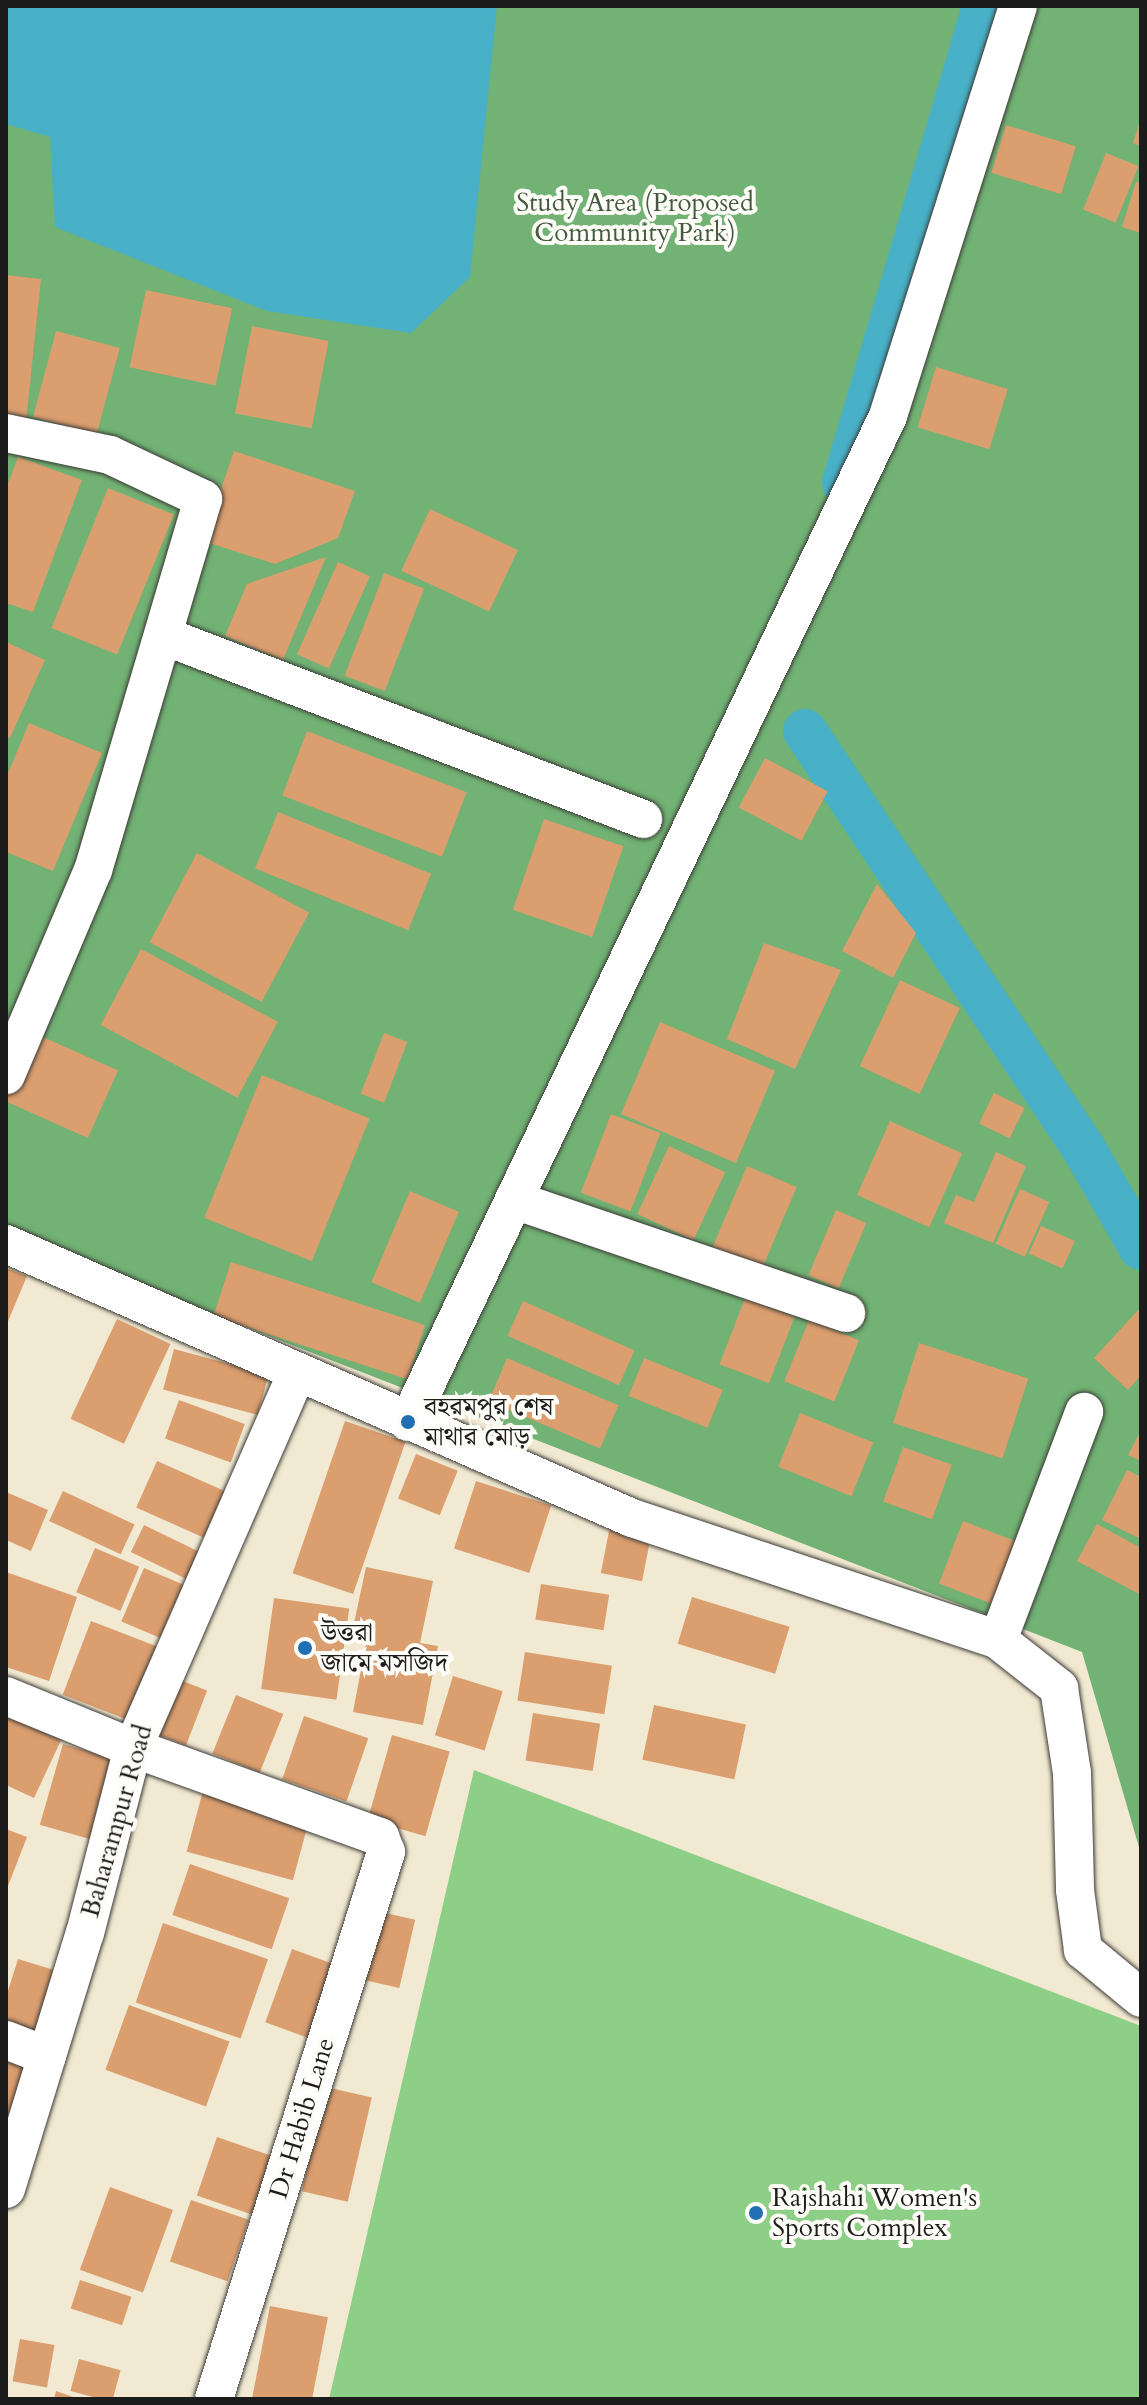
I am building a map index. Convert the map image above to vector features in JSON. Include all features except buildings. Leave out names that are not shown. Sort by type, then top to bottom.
[{"type":"street","points":[[408,1422],[888,416],[1018,6]]},
{"type":"street","points":[[6,433],[110,455],[203,499],[93,870],[6,1075]]},
{"type":"street","points":[[164,636],[643,819]]},
{"type":"street","points":[[514,1200],[846,1313]]},
{"type":"street","points":[[6,1244],[296,1375],[632,1518],[998,1640],[1059,1688],[1072,1773],[1075,1890],[1083,1950],[1141,1998]]},
{"type":"street","name":"Baharampur Road","points":[[6,2189],[47,2056],[133,1748],[296,1375]]},
{"type":"street","points":[[998,1640],[1084,1412]]},
{"type":"street","points":[[6,1696],[133,1748]]},
{"type":"street","name":"Dr Habib Lane","points":[[133,1748],[380,1837],[386,1852],[214,2399]]},
{"type":"street","points":[[6,2040],[47,2056]]},
{"type":"green space","name":"Study Area (Proposed Community Park)","points":[[6,6],[1141,6],[1141,1854],[1082,1652],[6,1234]]},
{"type":"green space","name":"Rajshahi Women's Sports Complex","points":[[474,1770],[1141,2026],[1141,2399],[329,2399]]},
{"type":"water","points":[[6,6],[497,6],[470,277],[411,333],[267,311],[55,227],[50,137],[6,124]]},
{"type":"waterway","points":[[844,483],[984,6]]},
{"type":"waterway","points":[[805,731],[1084,1149],[1141,1248]]},
{"type":"place","name":"বহরমপুর শেষ মাথার মোড়","points":[[408,1422]]},
{"type":"place","name":"উত্তরা জামে মসজিদ","points":[[305,1648]]},
{"type":"place","name":"Rajshahi Women's Sports Complex","points":[[756,2213]]}]
